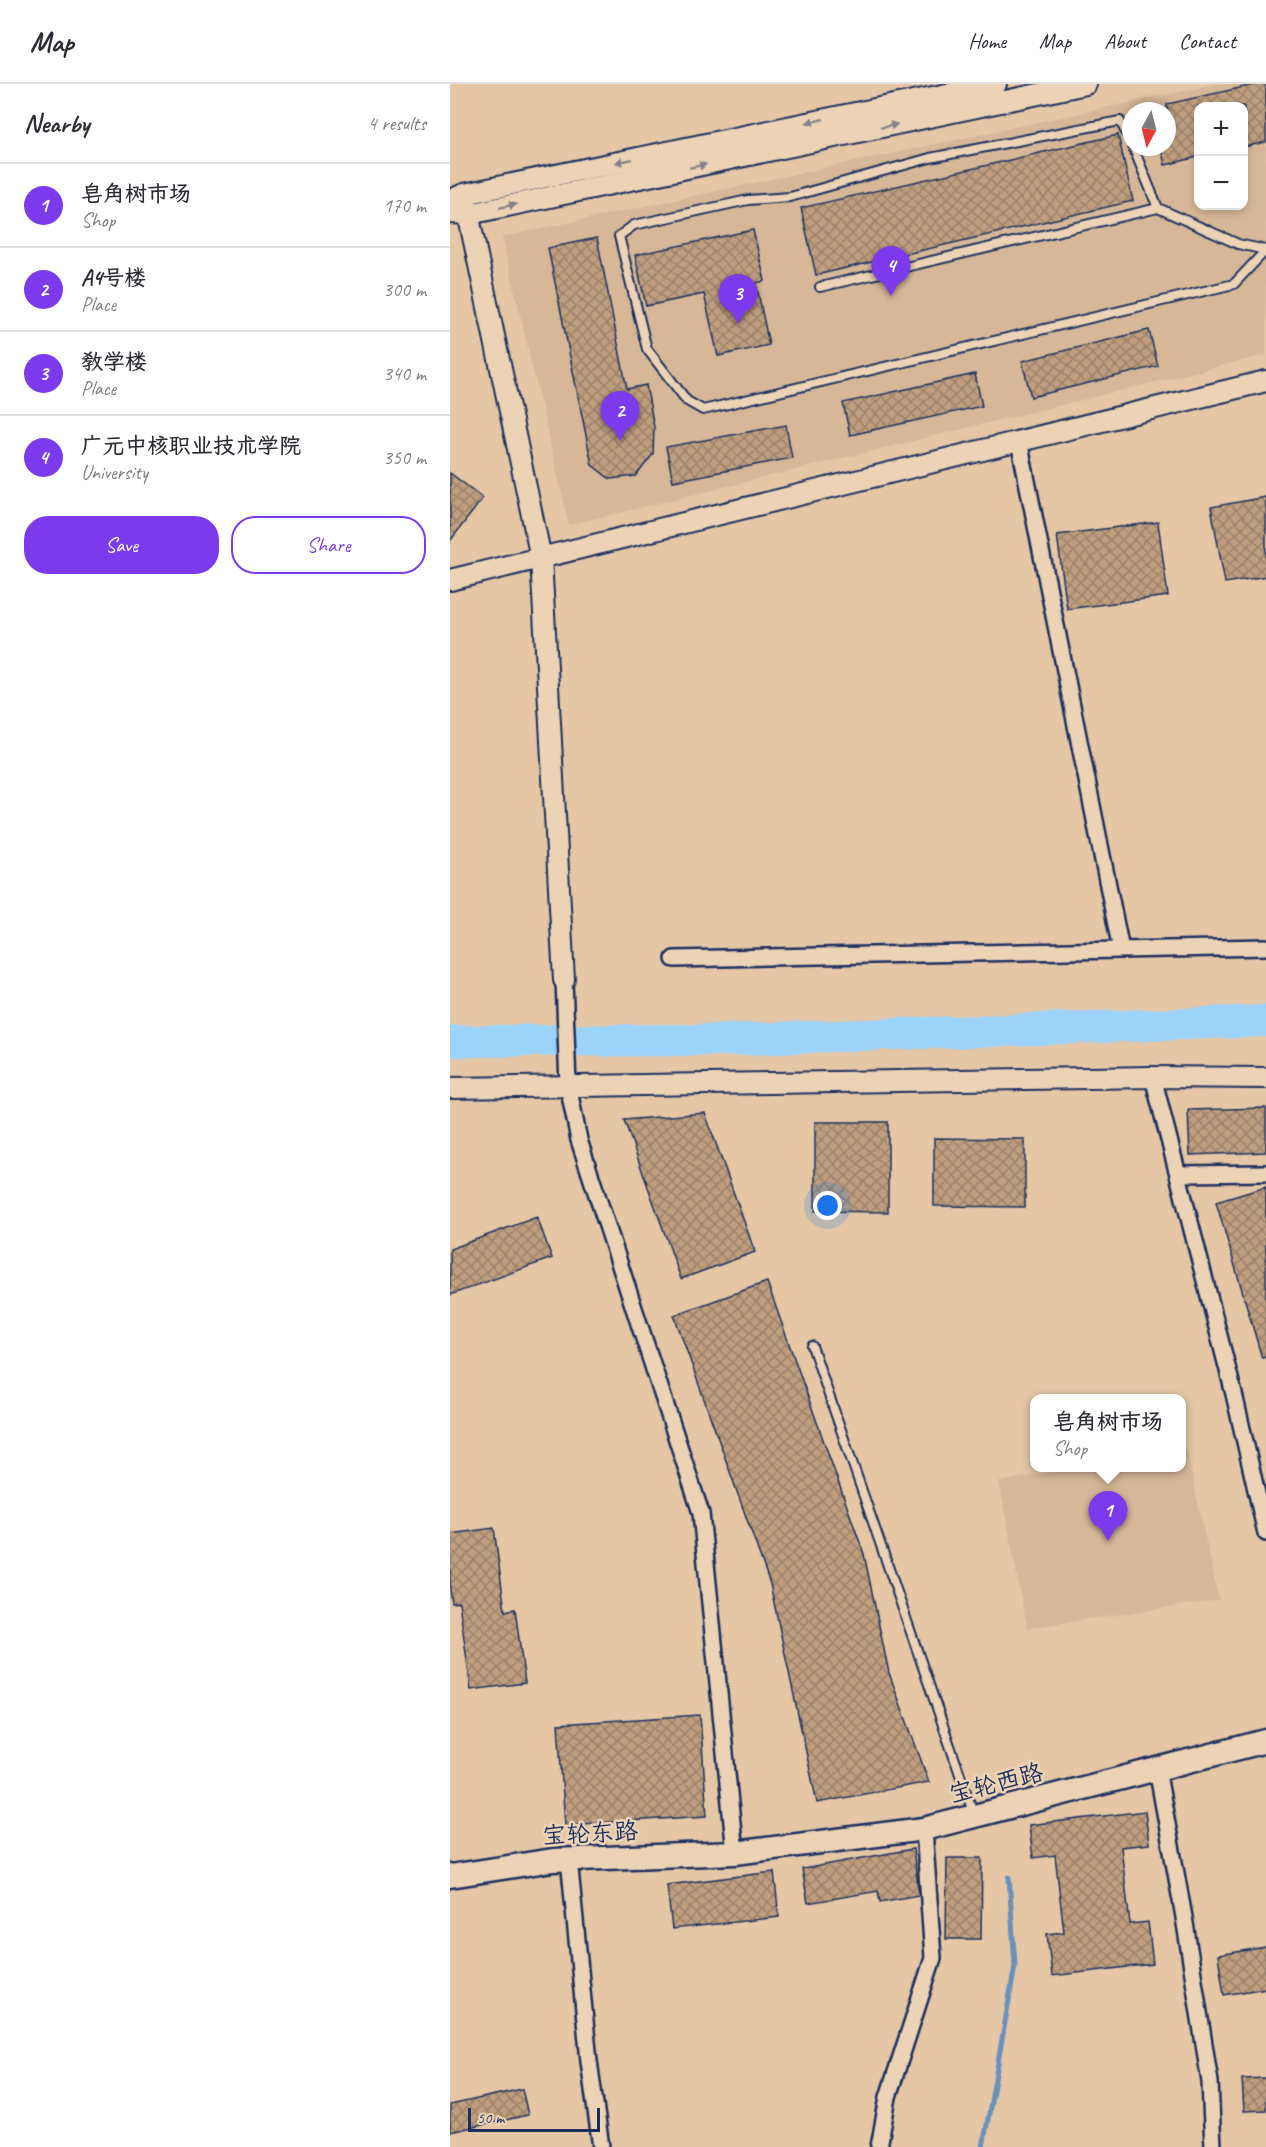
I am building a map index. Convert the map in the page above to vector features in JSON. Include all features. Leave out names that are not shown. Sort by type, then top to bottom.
[{"type":"main road","name":"宝轮西路","points":[[735,1853],[924,1829],[1266,1741]]},
{"type":"main road","name":"宝轮东路","points":[[450,1876],[554,1860],[735,1853]]},
{"type":"street","points":[[735,1853],[701,1513],[579,1140],[568,1085],[541,558],[457,197],[996,84]]},
{"type":"street","points":[[460,214],[1086,84]]},
{"type":"street","points":[[450,580],[1266,381]]},
{"type":"street","points":[[1019,441],[1121,950]]},
{"type":"street","points":[[674,959],[1266,947]]},
{"type":"street","points":[[1153,1077],[1234,1394],[1266,1533]]},
{"type":"street","points":[[450,1088],[1153,1077],[1266,1078]]},
{"type":"street","points":[[1179,1174],[1266,1173]]},
{"type":"street","points":[[1157,1769],[1184,1917],[1210,2082],[1213,2147]]},
{"type":"street","points":[[879,2147],[888,2097],[933,1958],[924,1829]]},
{"type":"street","points":[[569,1859],[589,2061],[601,2147]]},
{"type":"lane","points":[[1122,125],[1120,121],[930,158],[790,197],[748,200],[634,225],[619,236],[647,349],[687,401],[703,410],[1234,284],[1266,250]]},
{"type":"lane","points":[[1137,156],[1158,208]]},
{"type":"lane","points":[[820,287],[1158,208],[1238,244],[1266,250]]},
{"type":"lane","points":[[812,1346],[974,1816]]},
{"type":"shaded area","points":[[1216,84],[1266,84],[1266,355],[569,525],[502,237],[1122,104],[1122,156],[1176,156],[1176,102],[1132,102]]},
{"type":"shaded area","points":[[1186,1447],[1219,1600],[1027,1628],[999,1482],[1053,1472],[1186,1472]]},
{"type":"building","points":[[1266,84],[1266,142],[1248,146],[1248,102],[1194,102],[1194,158],[1165,165],[1163,156],[1176,156],[1176,102]]},
{"type":"building","points":[[1118,135],[1133,201],[816,275],[801,208]]},
{"type":"building","points":[[753,230],[765,281],[756,283],[769,345],[718,356],[704,294],[646,306],[635,255]]},
{"type":"building","points":[[597,238],[627,389],[646,385],[654,427],[653,454],[636,476],[610,479],[592,465],[548,248]]},
{"type":"building","points":[[1149,330],[1158,366],[1031,397],[1022,361]]},
{"type":"building","points":[[975,374],[982,406],[850,435],[843,403]]},
{"type":"building","points":[[786,425],[792,458],[673,481],[666,447]]},
{"type":"building","points":[[450,473],[483,498],[450,541]]},
{"type":"building","points":[[1266,497],[1266,576],[1225,583],[1211,507]]},
{"type":"building","points":[[1158,522],[1168,596],[1067,609],[1057,535]]},
{"type":"building","points":[[1266,1108],[1266,1152],[1190,1155],[1188,1110]]},
{"type":"building","points":[[705,1113],[755,1252],[681,1279],[624,1120]]},
{"type":"building","points":[[815,1122],[888,1122],[888,1212],[815,1211]]},
{"type":"building","points":[[934,1138],[1025,1139],[1025,1207],[934,1206]]},
{"type":"building","points":[[1266,1187],[1266,1357],[1262,1358],[1216,1202]]},
{"type":"building","points":[[537,1217],[552,1258],[450,1295],[450,1249]]},
{"type":"building","points":[[767,1282],[864,1554],[889,1673],[929,1782],[817,1803],[770,1584],[674,1315]]},
{"type":"building","points":[[494,1528],[505,1611],[515,1609],[525,1683],[471,1690],[459,1602],[452,1603],[450,1590],[450,1534]]},
{"type":"building","points":[[700,1715],[707,1816],[565,1825],[558,1724]]},
{"type":"building","points":[[1145,1811],[1149,1844],[1121,1847],[1130,1924],[1148,1922],[1153,1964],[1052,1976],[1047,1934],[1064,1932],[1055,1855],[1033,1858],[1029,1825]]},
{"type":"building","points":[[913,1849],[919,1895],[880,1902],[878,1891],[808,1903],[802,1869]]},
{"type":"building","points":[[947,1858],[982,1858],[981,1939],[946,1939]]},
{"type":"building","points":[[774,1872],[779,1917],[672,1929],[667,1885]]},
{"type":"building","points":[[1266,1947],[1266,1988],[1224,1995],[1218,1955]]},
{"type":"building","points":[[1266,2078],[1266,2110],[1244,2111],[1242,2079]]},
{"type":"building","points":[[522,2089],[528,2115],[450,2132],[450,2105]]},
{"type":"waterway","points":[[450,1041],[720,1040],[1266,1021]]},
{"type":"waterway","points":[[983,2147],[1015,1966],[1009,1877]]},
{"type":"place","name":"广元中核职业技术学院","points":[[891,296]]},
{"type":"place","name":"教学楼","points":[[738,324]]},
{"type":"place","name":"A4号楼","points":[[620,441]]},
{"type":"place","name":"皂角树市场","points":[[1108,1541]]}]
